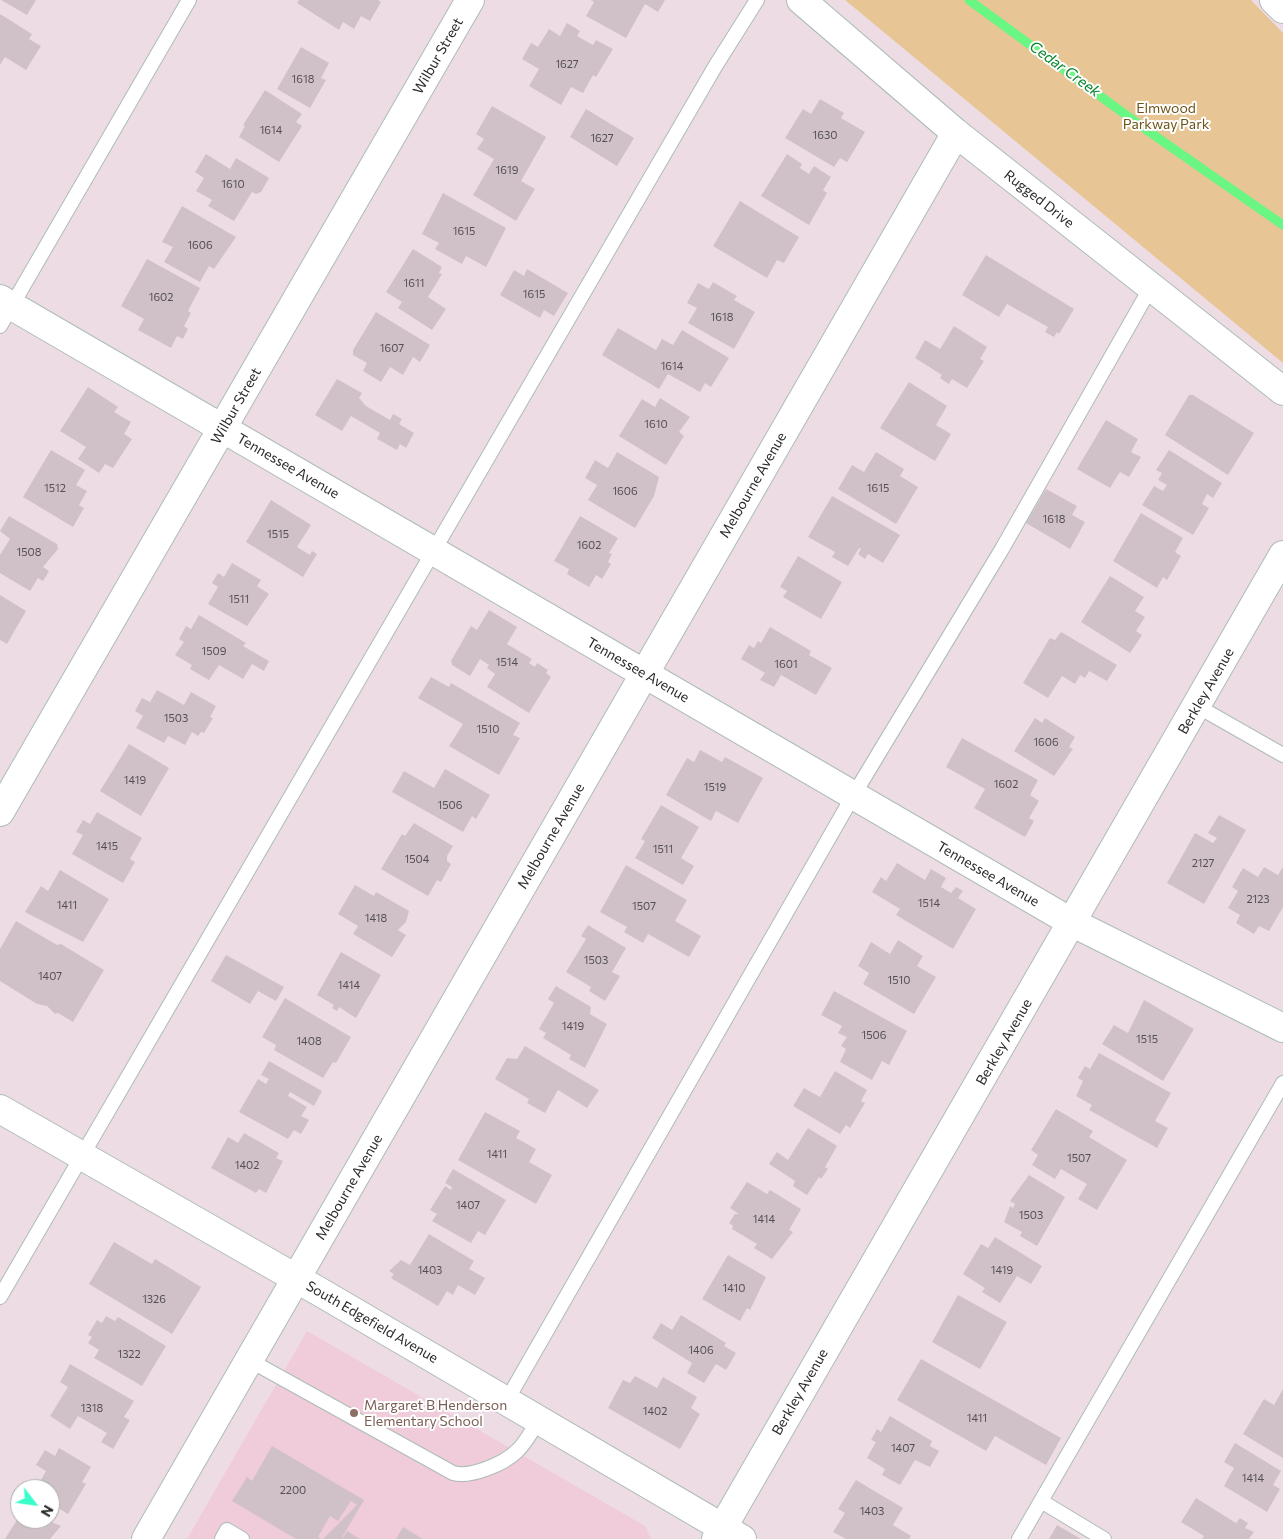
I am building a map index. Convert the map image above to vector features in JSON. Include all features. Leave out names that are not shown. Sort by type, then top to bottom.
[{"type":"street","name":"Wilbur Street","points":[[0,812],[470,0]]},
{"type":"street","name":"Rugged Drive","points":[[800,0],[956,133],[1283,391]]},
{"type":"street","points":[[1274,0],[1283,9]]},
{"type":"street","name":"Melbourne Avenue","points":[[146,1539],[956,133]]},
{"type":"street","name":"Tennessee Avenue","points":[[4,310],[223,428],[1073,923],[1283,1028]]},
{"type":"street","name":"Berkley Avenue","points":[[726,1535],[1283,555]]},
{"type":"street","name":"South Edgefield Avenue","points":[[0,1109],[507,1400],[726,1535]]},
{"type":"lane","points":[[4,310],[189,0]]},
{"type":"lane","points":[[0,1297],[716,65],[757,0]]},
{"type":"lane","points":[[507,1400],[853,796],[1002,549],[1151,287]]},
{"type":"lane","points":[[1197,706],[1283,755]]},
{"type":"lane","points":[[1020,1539],[1283,1082]]},
{"type":"lane","points":[[249,1360],[453,1473],[461,1475],[472,1474],[508,1458],[517,1451],[539,1420]]},
{"type":"lane","points":[[1041,1501],[1104,1539]]},
{"type":"lane","points":[[222,1539],[227,1530],[242,1539]]},
{"type":"shaded area","name":"Margaret B Henderson Elementary School","points":[[307,1331],[645,1526],[651,1539],[187,1539]]},
{"type":"green space","name":"Elmwood Parkway Park","points":[[845,0],[1251,0],[1283,33],[1283,363]]},
{"type":"building","points":[[1,0],[36,0],[27,15]]},
{"type":"building","points":[[299,0],[378,0],[381,2],[370,21],[361,16],[354,29],[343,22],[339,30],[297,3]]},
{"type":"building","points":[[591,0],[665,0],[658,12],[645,4],[626,38],[586,16],[594,2]]},
{"type":"building","points":[[0,14],[32,34],[29,39],[41,46],[26,70],[5,57],[0,65]]},
{"type":"building","points":[[567,23],[580,31],[577,36],[593,45],[596,40],[613,49],[596,77],[593,75],[583,93],[571,87],[561,105],[529,86],[539,69],[522,59],[531,43],[538,47],[549,29],[560,36]]},
{"type":"building","points":[[301,47],[329,63],[321,78],[326,80],[310,108],[277,89]]},
{"type":"building","points":[[265,90],[302,114],[296,122],[302,126],[279,162],[239,137],[245,126],[243,125]]},
{"type":"building","points":[[820,99],[844,113],[841,118],[865,132],[847,162],[840,158],[834,167],[785,138],[803,109],[811,114]]},
{"type":"building","points":[[492,106],[546,137],[521,181],[535,189],[516,221],[473,195],[494,159],[477,149],[484,139],[476,134]]},
{"type":"building","points":[[586,109],[634,138],[617,166],[570,137]]},
{"type":"building","points":[[206,154],[230,169],[236,158],[269,178],[261,192],[256,194],[252,192],[234,221],[208,206],[212,200],[196,191],[204,178],[195,172]]},
{"type":"building","points":[[787,154],[802,164],[800,168],[809,174],[814,166],[831,177],[823,190],[827,193],[809,225],[761,196]]},
{"type":"building","points":[[443,193],[506,228],[486,267],[466,256],[462,264],[435,249],[439,243],[422,234]]},
{"type":"building","points":[[740,201],[799,237],[784,263],[777,260],[767,278],[713,246]]},
{"type":"building","points":[[182,206],[236,237],[214,269],[209,266],[200,282],[164,262],[173,247],[162,242]]},
{"type":"building","points":[[413,249],[442,267],[439,273],[442,274],[428,297],[446,309],[432,330],[398,308],[402,302],[386,292]]},
{"type":"building","points":[[986,255],[1074,309],[1059,334],[1057,332],[1054,337],[1045,332],[1048,327],[1007,304],[999,317],[962,295]]},
{"type":"building","points":[[147,259],[200,288],[188,311],[191,313],[184,326],[188,329],[183,339],[177,336],[171,348],[138,330],[144,319],[121,306]]},
{"type":"building","points":[[527,269],[568,293],[554,316],[544,310],[540,318],[500,295],[514,270],[524,276]]},
{"type":"building","points":[[713,282],[737,296],[734,300],[755,312],[734,349],[688,323],[697,308],[687,303],[698,283],[709,289]]},
{"type":"building","points":[[376,312],[430,345],[420,362],[413,357],[403,375],[390,367],[381,382],[363,371],[367,363],[353,355],[353,350]]},
{"type":"building","points":[[954,326],[987,347],[980,359],[984,361],[967,388],[952,379],[949,384],[940,378],[942,375],[915,358],[925,340],[940,349]]},
{"type":"building","points":[[618,328],[656,350],[662,339],[673,345],[682,330],[729,358],[711,387],[705,383],[700,392],[668,374],[659,389],[602,355]]},
{"type":"building","points":[[337,379],[362,393],[359,398],[366,406],[390,420],[393,414],[402,419],[399,424],[414,433],[406,448],[400,444],[397,450],[377,439],[380,433],[351,416],[342,431],[315,415]]},
{"type":"building","points":[[909,382],[947,406],[936,425],[951,434],[935,461],[880,428]]},
{"type":"building","points":[[88,387],[118,407],[114,412],[131,422],[124,434],[132,439],[113,468],[105,464],[99,473],[78,459],[86,447],[60,431]]},
{"type":"building","points":[[1189,395],[1193,395],[1254,433],[1228,475],[1165,435]]},
{"type":"building","points":[[660,398],[690,417],[679,432],[684,436],[666,465],[619,436],[642,399],[655,407]]},
{"type":"building","points":[[1106,420],[1138,439],[1131,452],[1141,457],[1129,477],[1120,472],[1110,488],[1077,469]]},
{"type":"building","points":[[51,450],[85,470],[76,485],[87,491],[79,505],[84,508],[73,527],[23,497]]},
{"type":"building","points":[[1169,450],[1222,483],[1213,498],[1207,494],[1202,504],[1209,508],[1193,535],[1142,505],[1154,486],[1163,491],[1167,485],[1158,480],[1162,473],[1156,470]]},
{"type":"building","points":[[617,452],[659,477],[654,496],[635,528],[588,500],[597,485],[585,478],[595,460],[608,468]]},
{"type":"building","points":[[876,452],[904,469],[900,476],[918,487],[896,524],[838,489],[852,465],[864,472]]},
{"type":"building","points":[[1046,489],[1077,506],[1072,515],[1085,522],[1070,549],[1026,523]]},
{"type":"building","points":[[832,496],[900,535],[883,563],[868,554],[865,559],[858,554],[861,549],[859,548],[848,566],[832,557],[835,552],[808,537]]},
{"type":"building","points":[[271,500],[311,525],[297,547],[310,555],[312,551],[317,554],[303,577],[246,542]]},
{"type":"building","points":[[1141,513],[1183,538],[1175,552],[1181,556],[1167,580],[1163,577],[1157,588],[1113,561]]},
{"type":"building","points":[[9,516],[57,544],[58,549],[43,567],[49,571],[43,581],[38,578],[30,591],[0,573],[0,555],[10,539],[0,531]]},
{"type":"building","points":[[580,516],[618,538],[609,553],[612,554],[608,562],[611,564],[602,579],[596,575],[589,587],[567,574],[569,569],[554,561]]},
{"type":"building","points":[[798,556],[842,582],[821,619],[783,597],[787,591],[780,587]]},
{"type":"building","points":[[232,563],[261,580],[257,586],[269,594],[247,626],[208,604],[218,587],[212,583],[218,573],[224,577]]},
{"type":"building","points":[[1110,576],[1144,597],[1135,611],[1145,617],[1136,631],[1142,635],[1130,653],[1081,622]]},
{"type":"building","points":[[0,595],[26,611],[7,644],[0,640]]},
{"type":"building","points":[[489,610],[517,627],[507,644],[532,659],[529,663],[535,667],[537,663],[548,670],[546,673],[551,677],[529,713],[487,687],[495,674],[487,668],[489,665],[480,659],[470,676],[452,665],[451,661],[471,626],[477,630]]},
{"type":"building","points":[[199,615],[246,643],[243,646],[269,661],[264,671],[252,664],[243,679],[219,665],[209,680],[190,669],[192,665],[175,655],[184,642],[179,639],[186,626],[191,629]]},
{"type":"building","points":[[770,627],[811,651],[809,655],[832,668],[816,695],[781,675],[774,687],[760,680],[765,673],[741,659],[749,645],[754,648],[758,641],[761,643]]},
{"type":"building","points":[[1061,632],[1117,665],[1107,681],[1089,671],[1085,678],[1080,675],[1075,684],[1062,676],[1048,698],[1023,683],[1050,638],[1055,640]]},
{"type":"building","points":[[431,677],[449,687],[451,683],[520,723],[513,735],[520,738],[499,775],[449,746],[463,724],[418,698]]},
{"type":"building","points":[[157,690],[184,705],[191,692],[216,706],[210,717],[213,718],[204,733],[201,732],[198,736],[192,732],[185,745],[168,736],[164,743],[136,728],[143,716],[135,711],[142,698],[150,702]]},
{"type":"building","points":[[1035,718],[1042,723],[1045,718],[1075,737],[1069,747],[1073,749],[1054,776],[1014,751]]},
{"type":"building","points":[[962,738],[1038,780],[1030,795],[1039,801],[1029,818],[1034,821],[1025,837],[974,808],[985,789],[946,767]]},
{"type":"building","points":[[129,744],[169,768],[141,816],[100,791]]},
{"type":"building","points":[[700,750],[722,762],[725,757],[763,778],[738,823],[716,811],[711,821],[666,795],[687,758],[694,762]]},
{"type":"building","points":[[445,769],[490,795],[476,819],[472,816],[463,832],[392,792],[404,771],[434,788]]},
{"type":"building","points":[[661,805],[699,827],[681,858],[694,866],[683,885],[635,858],[645,841],[641,839]]},
{"type":"building","points":[[97,812],[142,838],[130,859],[135,862],[123,883],[72,854],[83,835],[76,832],[83,820],[90,824]]},
{"type":"building","points":[[1219,815],[1246,830],[1204,904],[1167,883],[1195,833],[1213,843],[1217,838],[1208,833]]},
{"type":"building","points":[[414,823],[453,846],[447,856],[447,861],[451,864],[441,882],[437,880],[428,896],[381,869],[402,834],[405,836]]},
{"type":"building","points":[[897,863],[925,880],[931,869],[946,878],[941,887],[951,893],[956,887],[963,891],[958,898],[976,909],[953,949],[896,915],[900,909],[872,892],[881,877],[886,881]]},
{"type":"building","points":[[626,865],[687,900],[675,921],[701,936],[689,957],[648,934],[643,943],[624,932],[627,927],[600,912]]},
{"type":"building","points":[[1264,867],[1278,875],[1283,867],[1283,907],[1269,931],[1259,926],[1254,934],[1236,923],[1240,915],[1228,908],[1238,891],[1232,887],[1243,868],[1258,877]]},
{"type":"building","points":[[60,870],[109,899],[83,942],[25,912],[41,886],[48,891]]},
{"type":"building","points":[[355,885],[374,896],[376,892],[409,911],[406,922],[398,930],[406,935],[392,957],[353,934],[358,926],[338,914]]},
{"type":"building","points":[[16,921],[57,945],[61,944],[104,970],[73,1022],[58,1013],[55,1014],[47,1006],[37,1004],[0,981],[0,949]]},
{"type":"building","points":[[588,925],[626,948],[612,972],[620,976],[605,1001],[589,991],[591,987],[566,972],[586,939],[581,936]]},
{"type":"building","points":[[898,940],[923,956],[917,966],[936,977],[914,1014],[863,984],[869,973],[858,966],[871,942],[890,954]]},
{"type":"building","points":[[341,952],[381,975],[356,1018],[339,1007],[337,1011],[332,1008],[334,1005],[317,995]]},
{"type":"building","points":[[226,955],[284,987],[276,1001],[258,991],[250,1004],[211,981]]},
{"type":"building","points":[[556,986],[591,1007],[590,1014],[607,1024],[585,1068],[569,1059],[571,1055],[543,1038],[546,1033],[539,1029],[554,1003],[548,999]]},
{"type":"building","points":[[834,991],[907,1031],[889,1065],[882,1061],[872,1080],[840,1062],[846,1049],[841,1046],[847,1037],[838,1033],[842,1026],[821,1015]]},
{"type":"building","points":[[285,998],[351,1037],[336,1063],[333,1062],[323,1078],[274,1050],[276,1045],[262,1037]]},
{"type":"building","points":[[1144,1000],[1194,1029],[1163,1081],[1102,1044],[1114,1025],[1128,1033]]},
{"type":"building","points":[[525,1046],[599,1090],[587,1108],[558,1090],[545,1113],[527,1103],[529,1099],[495,1079],[507,1058],[517,1059]]},
{"type":"building","points":[[1099,1053],[1171,1093],[1155,1121],[1168,1128],[1157,1148],[1089,1110],[1092,1105],[1076,1096],[1083,1081],[1078,1078],[1085,1066],[1090,1069]]},
{"type":"building","points":[[269,1061],[322,1091],[314,1106],[290,1092],[288,1096],[307,1107],[301,1116],[309,1120],[301,1134],[294,1130],[288,1139],[239,1112],[258,1079],[266,1084],[269,1079],[261,1075]]},
{"type":"building","points":[[835,1071],[867,1090],[861,1101],[865,1103],[850,1128],[846,1125],[840,1134],[793,1106],[804,1088],[820,1097]]},
{"type":"building","points":[[1056,1109],[1093,1131],[1089,1137],[1127,1160],[1097,1210],[1078,1199],[1087,1184],[1061,1169],[1055,1179],[1032,1165],[1038,1155],[1031,1150]]},
{"type":"building","points":[[485,1112],[520,1131],[516,1138],[536,1149],[529,1162],[552,1175],[536,1204],[458,1160]]},
{"type":"building","points":[[808,1128],[837,1146],[825,1167],[828,1169],[821,1179],[819,1177],[807,1195],[793,1186],[795,1181],[769,1164],[777,1152],[788,1160]]},
{"type":"building","points":[[244,1133],[279,1153],[276,1158],[283,1161],[266,1193],[259,1189],[256,1193],[211,1168],[228,1137],[238,1143]]},
{"type":"building","points":[[453,1169],[506,1200],[485,1235],[478,1231],[471,1243],[432,1221],[437,1214],[430,1210],[445,1186],[451,1190],[452,1187],[445,1183]]},
{"type":"building","points":[[1029,1175],[1065,1197],[1037,1246],[1020,1236],[1022,1232],[1004,1222],[1010,1206],[1013,1208],[1015,1204],[1010,1201]]},
{"type":"building","points":[[747,1182],[767,1194],[770,1190],[801,1209],[789,1230],[793,1232],[772,1259],[754,1248],[757,1244],[732,1229],[733,1226],[729,1223],[735,1214],[739,1214],[730,1208]]},
{"type":"building","points":[[429,1234],[474,1261],[469,1269],[485,1278],[475,1295],[458,1285],[453,1295],[447,1291],[438,1306],[391,1278],[394,1274],[389,1271],[401,1260],[410,1265]]},
{"type":"building","points":[[995,1237],[1042,1266],[1031,1284],[1017,1276],[1000,1303],[982,1292],[985,1288],[963,1274],[981,1244],[988,1248]]},
{"type":"building","points":[[114,1242],[152,1264],[155,1259],[201,1287],[172,1334],[89,1284]]},
{"type":"building","points":[[728,1255],[766,1277],[750,1310],[747,1308],[740,1321],[702,1299]]},
{"type":"building","points":[[958,1295],[1007,1322],[980,1369],[932,1342]]},
{"type":"building","points":[[681,1315],[726,1343],[724,1346],[736,1353],[726,1370],[716,1364],[704,1383],[687,1373],[692,1363],[652,1338],[661,1323],[672,1330]]},
{"type":"building","points":[[106,1316],[115,1321],[118,1317],[166,1346],[142,1386],[94,1358],[99,1350],[88,1343],[92,1337],[88,1335],[97,1320],[102,1323]]},
{"type":"building","points":[[921,1359],[1061,1438],[1046,1465],[995,1436],[986,1451],[897,1400]]},
{"type":"building","points":[[70,1364],[134,1401],[124,1417],[130,1420],[113,1449],[101,1442],[107,1433],[78,1416],[70,1429],[50,1416],[68,1387],[60,1382]]},
{"type":"building","points":[[635,1376],[657,1388],[663,1377],[697,1397],[691,1408],[700,1414],[680,1449],[608,1408],[623,1380],[630,1383]]},
{"type":"building","points":[[1283,1389],[1283,1458],[1243,1434],[1264,1399],[1274,1405]]},
{"type":"building","points":[[890,1416],[932,1441],[930,1446],[939,1451],[930,1467],[915,1460],[900,1485],[882,1475],[885,1469],[867,1458],[876,1442],[871,1440],[877,1429],[881,1432]]},
{"type":"building","points":[[1235,1443],[1281,1471],[1273,1485],[1280,1489],[1267,1512],[1224,1486],[1234,1468],[1224,1462]]},
{"type":"building","points":[[272,1446],[364,1500],[341,1539],[323,1539],[357,1505],[351,1501],[338,1521],[330,1516],[318,1537],[321,1539],[296,1539],[232,1501],[247,1477],[252,1481]]},
{"type":"building","points":[[59,1448],[91,1467],[82,1482],[86,1484],[68,1514],[60,1509],[60,1479],[42,1479],[46,1471],[36,1465],[45,1450],[55,1456]]},
{"type":"building","points":[[856,1480],[903,1508],[893,1525],[911,1536],[909,1539],[846,1539],[833,1532],[845,1513],[838,1509]]},
{"type":"building","points":[[1196,1498],[1236,1523],[1240,1518],[1248,1523],[1245,1528],[1254,1532],[1249,1539],[1202,1539],[1204,1536],[1181,1522]]},
{"type":"building","points":[[1057,1525],[1081,1539],[1049,1539]]},
{"type":"building","points":[[403,1527],[423,1539],[396,1539]]},
{"type":"building","points":[[11,1529],[58,1529],[50,1539],[5,1539]]},
{"type":"building","points":[[347,1531],[360,1539],[342,1539]]},
{"type":"waterway","name":"Cedar Creek","points":[[969,0],[1148,131],[1283,225]]},
{"type":"place","name":"Margaret B Henderson Elementary School","points":[[354,1413]]}]
